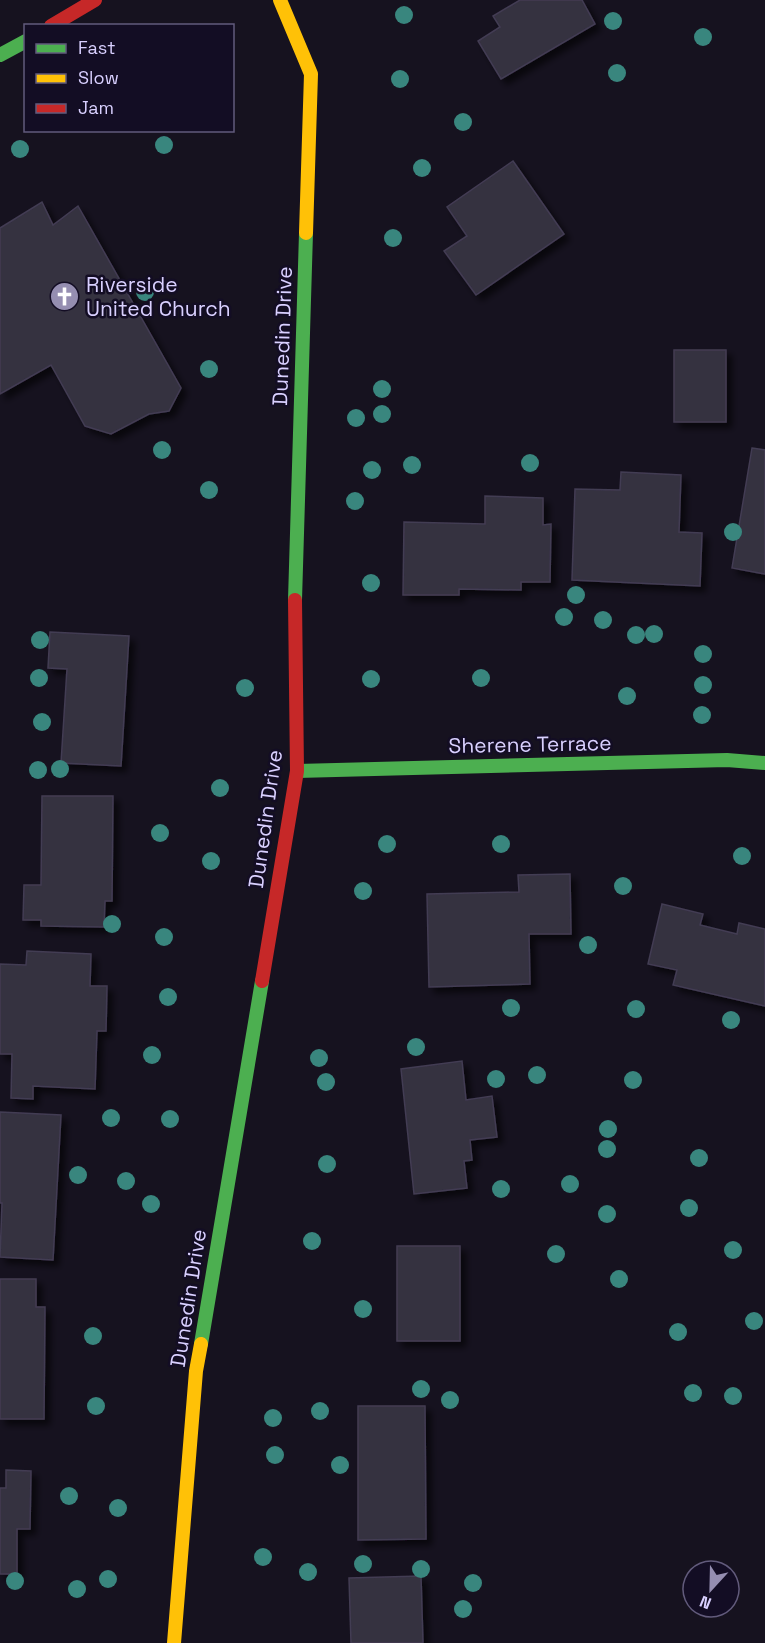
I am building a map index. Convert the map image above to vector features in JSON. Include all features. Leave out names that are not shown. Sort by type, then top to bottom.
[{"type":"street","points":[[54,24],[95,0]]},
{"type":"street","name":"Dunedin Drive","points":[[174,1643],[196,1371],[297,771],[296,608],[311,74],[280,0]]},
{"type":"street","points":[[0,56],[24,42]]},
{"type":"street","name":"Sherene Terrace","points":[[297,771],[727,760],[765,764]]},
{"type":"building","points":[[520,0],[582,0],[595,24],[501,79],[478,41],[500,27],[493,16]]},
{"type":"building","points":[[513,161],[564,234],[476,295],[444,251],[467,236],[447,207]]},
{"type":"building","name":"Riverside United Church","points":[[42,202],[53,225],[78,206],[181,388],[169,411],[149,414],[111,434],[85,426],[51,365],[0,394],[0,228]]},
{"type":"building","points":[[674,350],[726,350],[726,422],[674,422]]},
{"type":"building","points":[[752,448],[765,450],[765,574],[732,568]]},
{"type":"building","points":[[621,472],[681,475],[679,532],[702,533],[700,586],[572,580],[575,489],[620,490]]},
{"type":"building","points":[[485,496],[543,498],[543,525],[551,524],[550,582],[521,582],[521,590],[459,589],[459,595],[403,595],[404,522],[485,524]]},
{"type":"building","points":[[50,632],[129,636],[121,766],[61,763],[67,669],[48,668]]},
{"type":"building","points":[[42,796],[113,796],[112,901],[105,901],[104,927],[41,926],[41,920],[23,920],[24,885],[41,885]]},
{"type":"building","points":[[570,874],[571,934],[529,934],[530,984],[429,987],[427,894],[519,892],[518,875]]},
{"type":"building","points":[[662,904],[703,914],[700,925],[737,934],[739,923],[765,929],[765,1006],[673,985],[677,970],[648,964]]},
{"type":"building","points":[[27,951],[91,954],[90,986],[107,986],[106,1031],[97,1031],[95,1089],[33,1086],[33,1099],[11,1098],[12,1054],[0,1054],[0,964],[26,965]]},
{"type":"building","points":[[462,1061],[466,1100],[492,1096],[497,1137],[470,1140],[472,1160],[464,1161],[467,1188],[414,1194],[401,1069]]},
{"type":"building","points":[[0,1112],[61,1115],[53,1260],[0,1257],[2,1203],[0,1203]]},
{"type":"building","points":[[397,1246],[460,1246],[460,1341],[397,1341]]},
{"type":"building","points":[[0,1279],[36,1279],[36,1307],[45,1307],[44,1419],[0,1419]]},
{"type":"building","points":[[358,1406],[425,1406],[426,1539],[358,1540]]},
{"type":"building","points":[[6,1470],[31,1471],[30,1529],[17,1529],[17,1574],[0,1574],[0,1488],[6,1488]]},
{"type":"building","points":[[421,1576],[423,1643],[351,1643],[349,1578]]},
{"type":"traffic: fast","points":[[0,55],[24,42]]},
{"type":"traffic: fast","points":[[295,600],[306,233]]},
{"type":"traffic: fast","points":[[297,771],[727,760],[765,763]]},
{"type":"traffic: fast","points":[[201,1344],[262,981]]},
{"type":"traffic: slow","points":[[280,0],[311,74],[306,233]]},
{"type":"traffic: slow","points":[[174,1643],[196,1371],[201,1344]]},
{"type":"traffic: jam","points":[[54,24],[95,0]]},
{"type":"traffic: jam","points":[[262,981],[297,771],[295,600]]},
{"type":"place","name":"Riverside United Church","points":[[65,296]]}]
